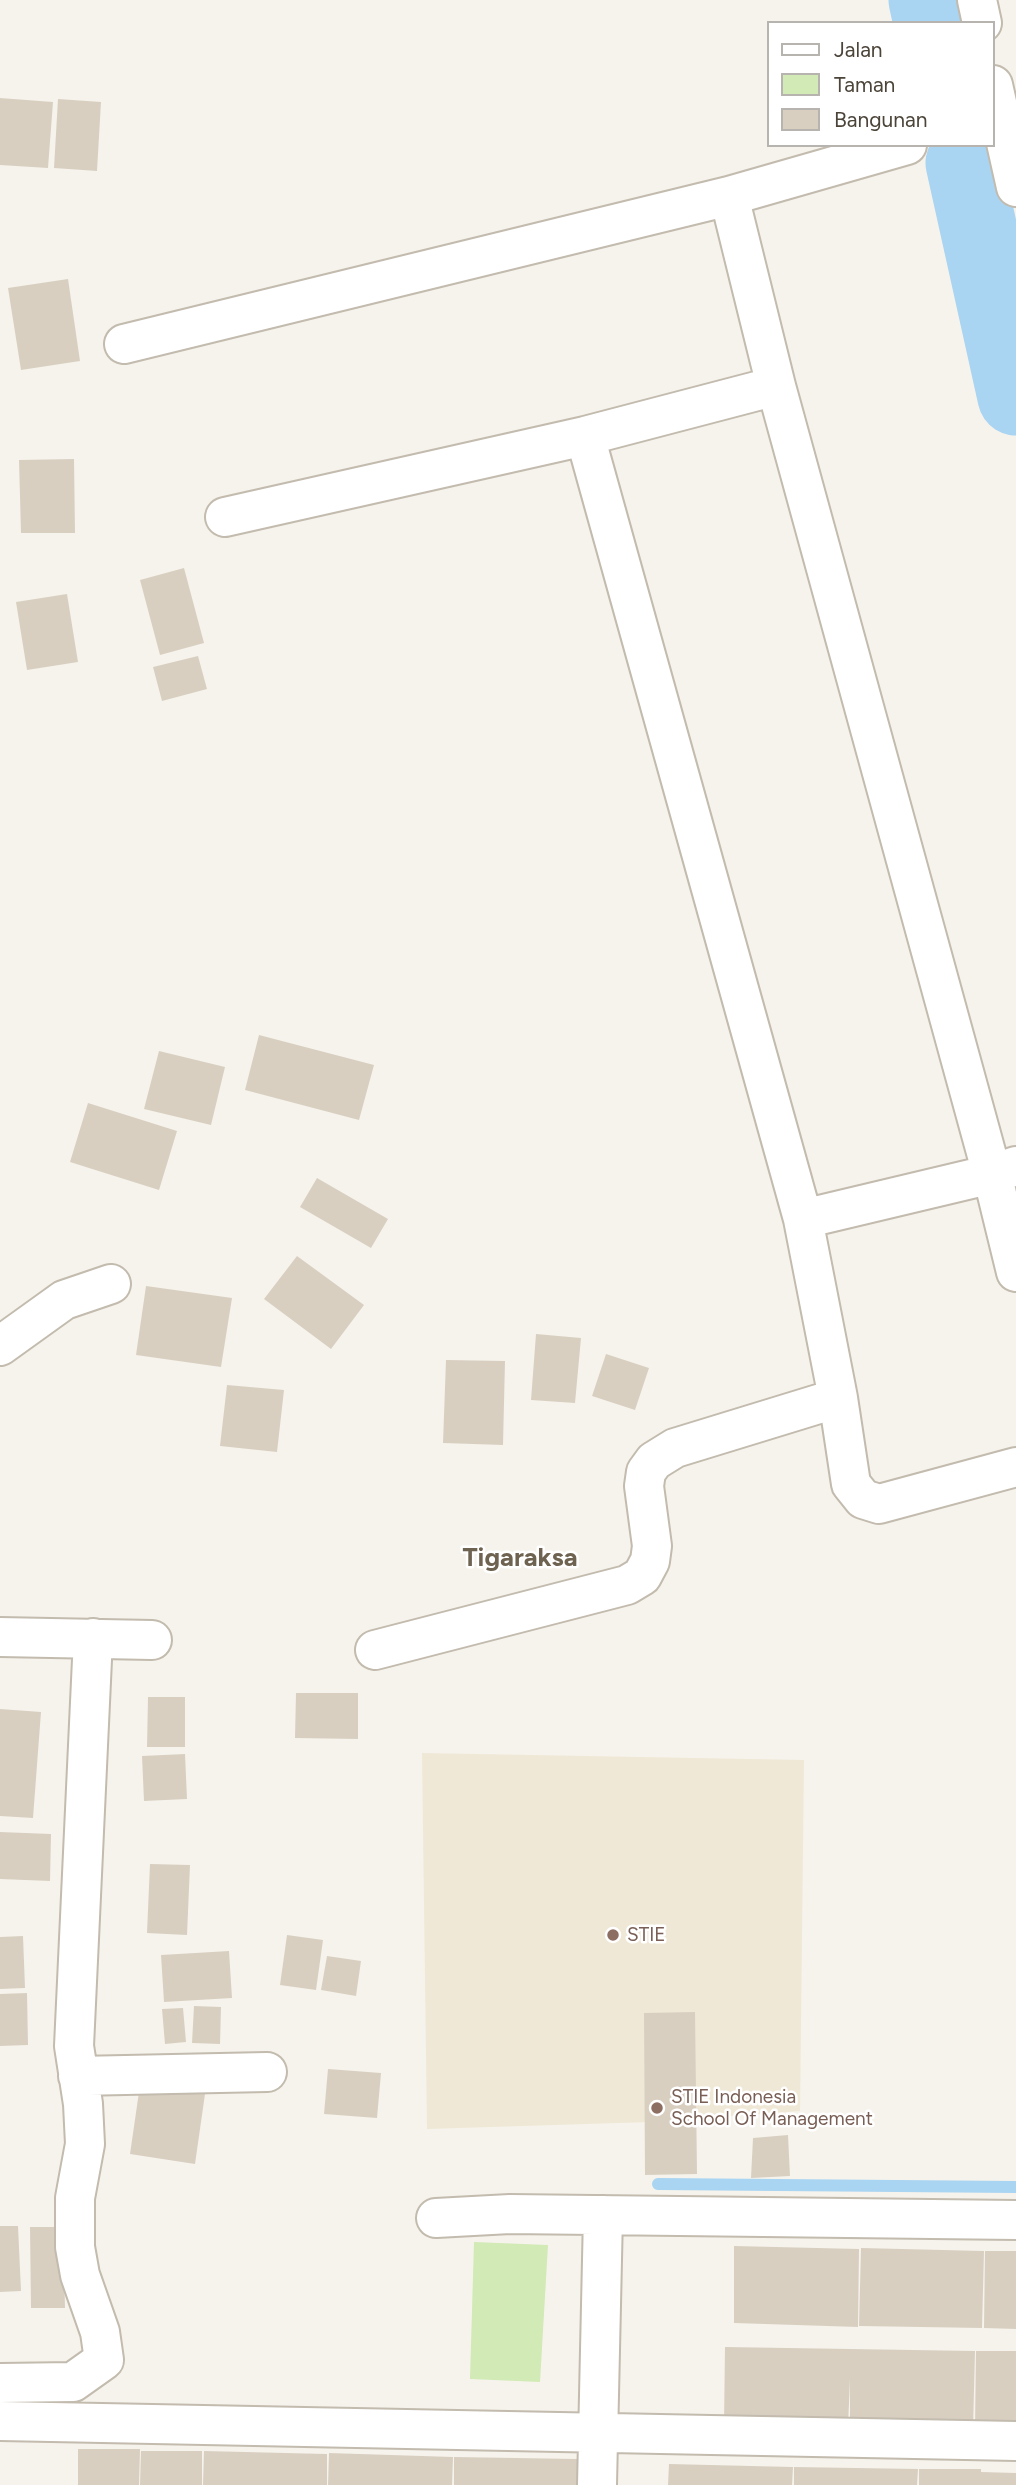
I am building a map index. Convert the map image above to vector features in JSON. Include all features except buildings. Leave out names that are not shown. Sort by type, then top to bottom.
[{"type":"street","points":[[978,0],[982,21]]},
{"type":"street","points":[[1001,110],[1016,187]]},
{"type":"street","points":[[124,344],[729,195],[900,147]]},
{"type":"street","points":[[729,195],[776,386],[1004,1170],[1016,1272]]},
{"type":"street","points":[[225,517],[584,436],[776,386]]},
{"type":"street","points":[[584,436],[803,1219],[838,1398],[850,1484],[863,1499],[879,1504],[1016,1467]]},
{"type":"street","points":[[803,1219],[1004,1170]]},
{"type":"street","points":[[0,1346],[64,1300],[111,1284]]},
{"type":"street","points":[[375,1650],[627,1585],[642,1576],[650,1562],[652,1546],[645,1486],[646,1472],[654,1461],[675,1448],[838,1398]]},
{"type":"street","points":[[0,1628],[93,1639],[152,1640]]},
{"type":"street","points":[[0,2383],[73,2382],[104,2360],[100,2333],[80,2276],[75,2247],[75,2198],[85,2144],[83,2105],[74,2046],[93,1639]]},
{"type":"street","points":[[78,2076],[267,2072]]},
{"type":"street","points":[[436,2218],[510,2214],[1016,2220]]},
{"type":"street","points":[[597,2485],[603,2215]]},
{"type":"street","points":[[0,2421],[1016,2441]]},
{"type":"shaded area","name":"STIE","points":[[422,1753],[804,1760],[800,2111],[650,2122],[427,2129]]},
{"type":"green space","points":[[474,2242],[548,2245],[540,2382],[470,2379]]},
{"type":"waterway","points":[[927,0],[932,21]]},
{"type":"waterway","points":[[964,163],[1016,397]]},
{"type":"waterway","points":[[658,2184],[1016,2187]]},
{"type":"place","name":"STIE","points":[[613,1935]]},
{"type":"place","name":"STIE Indonesia School Of Management","points":[[657,2108]]},
{"type":"district","name":"Tigaraksa","points":[[520,1558]]}]
